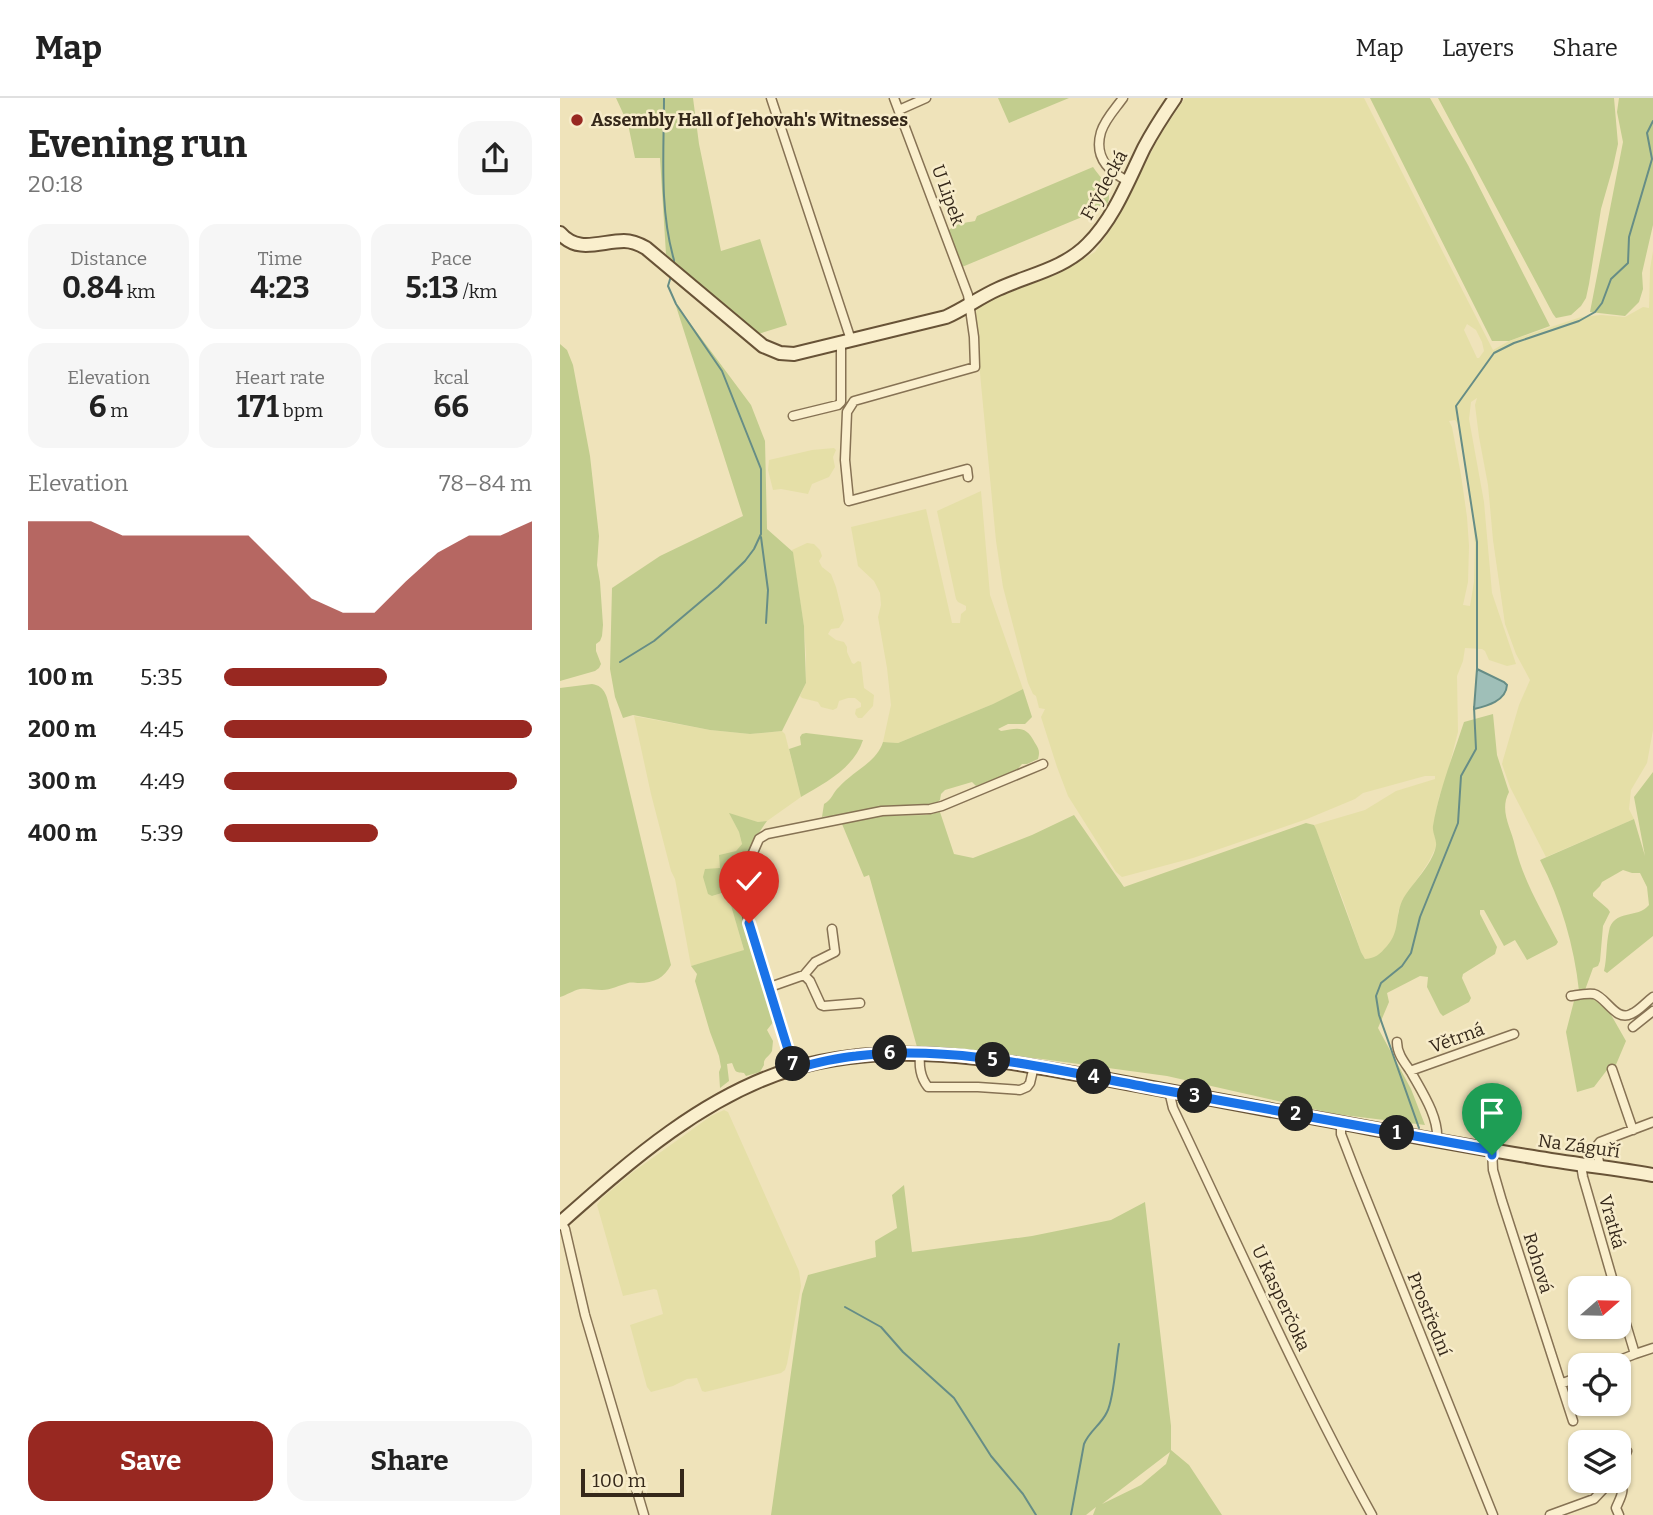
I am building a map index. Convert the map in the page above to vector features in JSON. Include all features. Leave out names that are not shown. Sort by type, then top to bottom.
[{"type":"street","points":[[771,98],[846,342],[841,402],[793,416]]},
{"type":"street","name":"U Lipek","points":[[894,98],[968,295],[975,367],[854,401],[848,412],[845,460],[849,501],[967,470]]},
{"type":"street","points":[[899,110],[926,98]]},
{"type":"street","points":[[1123,98],[1105,123],[1101,132],[1100,149],[1109,170],[1128,181]]},
{"type":"street","name":"Frýdecká","points":[[560,233],[571,243],[584,246],[625,241],[651,251],[757,341],[775,351],[794,354],[946,317],[1000,288],[1053,268],[1082,250],[1101,229],[1146,145],[1175,98]]},
{"type":"street","points":[[794,1069],[744,902],[743,886],[748,864],[759,839],[777,831],[883,811],[942,806],[1043,764]]},
{"type":"street","points":[[770,987],[804,975],[815,962],[835,952],[832,929]]},
{"type":"street","points":[[804,975],[810,981],[821,1005],[860,1003]]},
{"type":"street","points":[[1571,996],[1595,995],[1625,1016],[1631,1015],[1653,997]]},
{"type":"street","points":[[1633,1027],[1653,1010]]},
{"type":"street","name":"Větrná","points":[[1410,1071],[1514,1034]]},
{"type":"street","points":[[1397,1042],[1401,1057],[1434,1119],[1437,1140]]},
{"type":"street","points":[[920,1054],[920,1073],[928,1087],[1020,1090],[1030,1083],[1034,1066]]},
{"type":"street","name":"Na Záguří","points":[[562,1219],[689,1119],[748,1086],[794,1069],[856,1056],[920,1054],[1034,1066],[1492,1150],[1653,1175]]},
{"type":"street","points":[[1612,1069],[1633,1130]]},
{"type":"street","name":"U Kasperčoka","points":[[1168,1091],[1173,1108],[1299,1374],[1372,1515]]},
{"type":"street","points":[[1600,1167],[1596,1147],[1600,1142],[1653,1122]]},
{"type":"street","name":"Prostřední","points":[[1341,1123],[1341,1134],[1356,1173],[1493,1515]]},
{"type":"street","name":"Rohová","points":[[1492,1150],[1493,1170],[1502,1201],[1573,1421]]},
{"type":"street","name":"Vratká","points":[[1581,1164],[1612,1276]]},
{"type":"street","points":[[562,1219],[585,1315],[644,1515]]},
{"type":"street","points":[[1630,1339],[1635,1354]]},
{"type":"street","points":[[1631,1356],[1653,1348]]},
{"type":"street","points":[[1561,1384],[1568,1381]]},
{"type":"street","points":[[1550,1515],[1594,1499],[1600,1493]]},
{"type":"street","points":[[1619,1515],[1616,1508],[1623,1493]]},
{"type":"shaded area","points":[[1185,98],[1364,98],[1493,350],[1509,341],[1581,317],[1625,317],[1643,307],[1649,308],[1653,251],[1653,730],[1647,763],[1631,790],[1629,809],[1634,819],[1546,857],[1510,787],[1502,764],[1519,705],[1530,680],[1516,654],[1505,624],[1475,405],[1477,398],[1471,402],[1469,419],[1484,502],[1492,593],[1516,664],[1507,666],[1489,660],[1482,649],[1465,648],[1457,676],[1458,732],[1433,828],[1437,845],[1403,900],[1398,912],[1395,934],[1376,958],[1365,959],[1361,952],[1314,825],[1365,810],[1396,791],[1435,779],[1435,776],[1425,776],[1363,793],[1307,819],[1193,858],[1122,877],[1116,872],[1068,796],[1041,717],[1045,709],[1039,708],[1028,683],[1003,587],[996,541],[975,316],[977,309],[995,298],[1058,274],[1095,252],[1117,220],[1159,137]],"holes":[[[1467,324],[1476,330],[1482,342],[1484,351],[1479,358],[1464,330]],[[1455,420],[1458,424],[1473,516],[1474,582],[1470,606],[1463,605],[1468,582],[1469,546],[1461,475],[1449,421]]]},
{"type":"shaded area","points":[[834,448],[835,467],[829,477],[812,484],[808,494],[773,490],[768,470],[769,460]]},
{"type":"shaded area","points":[[981,491],[990,595],[1023,689],[898,743],[883,742],[891,705],[878,617],[880,593],[874,581],[858,566],[851,527],[926,509],[952,623],[960,623],[966,606],[956,599],[937,511]]},
{"type":"shaded area","points":[[807,543],[814,544],[820,550],[822,556],[819,561],[831,574],[844,620],[839,628],[831,629],[828,634],[844,642],[852,663],[861,662],[864,688],[874,695],[873,706],[862,718],[855,714],[861,703],[855,698],[839,701],[837,708],[833,710],[800,696],[806,683],[806,655],[792,550]]},
{"type":"shaded area","points":[[634,716],[710,730],[750,734],[782,731],[785,734],[801,797],[767,821],[758,822],[730,814],[742,844],[736,851],[720,855],[721,868],[712,896],[727,892],[744,950],[741,952],[691,966],[675,879],[651,794]]},
{"type":"shaded area","points":[[724,1110],[728,1112],[799,1271],[801,1286],[787,1364],[781,1373],[705,1392],[702,1391],[697,1378],[651,1392],[647,1387],[630,1325],[663,1314],[657,1290],[623,1296],[597,1205],[633,1172],[711,1116]]},
{"type":"green space","points":[[616,98],[693,98],[699,144],[721,251],[760,239],[787,325],[758,334],[712,297],[666,254],[660,158],[635,158],[628,124]]},
{"type":"green space","points":[[998,98],[1069,98],[1009,123]]},
{"type":"green space","points":[[1370,98],[1430,98],[1468,165],[1550,326],[1509,341],[1492,341]]},
{"type":"green space","points":[[1438,98],[1614,98],[1618,144],[1601,209],[1586,298],[1571,315],[1556,318],[1553,314]]},
{"type":"green space","points":[[1619,98],[1653,98],[1653,225],[1642,273],[1643,289],[1639,302],[1625,316],[1590,312],[1623,142],[1617,112]]},
{"type":"green space","points":[[1093,167],[1108,191],[1106,207],[962,267],[949,230],[975,221],[977,216]]},
{"type":"green space","points":[[675,303],[751,405],[765,441],[767,529],[793,552],[804,626],[806,683],[782,731],[750,734],[710,730],[633,715],[623,718],[615,697],[610,669],[612,588],[660,556],[743,516]]},
{"type":"green space","points":[[560,344],[567,350],[573,365],[590,456],[599,536],[597,565],[603,625],[602,636],[596,644],[601,664],[599,668],[560,681]]},
{"type":"green space","points":[[592,684],[603,690],[608,701],[671,965],[654,981],[629,983],[605,990],[580,989],[560,997],[560,688]]},
{"type":"green space","points":[[1023,689],[1032,717],[1025,724],[1008,724],[998,729],[1021,729],[1028,733],[1038,749],[1038,759],[1022,764],[1016,771],[976,786],[972,782],[945,790],[937,803],[832,818],[822,817],[824,804],[875,755],[883,742],[898,743]]},
{"type":"green space","points":[[1493,714],[1497,755],[1509,792],[1505,806],[1507,819],[1518,859],[1558,942],[1527,960],[1515,940],[1504,946],[1484,910],[1480,910],[1497,947],[1495,954],[1463,974],[1462,978],[1471,998],[1469,1002],[1443,1016],[1427,987],[1428,977],[1420,976],[1387,993],[1389,1002],[1378,1028],[1411,1089],[1425,1125],[1335,1114],[1167,1076],[1042,1059],[917,1047],[869,875],[864,877],[842,824],[880,816],[940,812],[954,854],[973,858],[1074,815],[1124,887],[1306,823],[1314,825],[1361,952],[1365,959],[1369,959],[1379,954],[1391,940],[1402,901],[1434,853],[1436,844],[1433,828],[1436,813],[1464,722]]},
{"type":"green space","points":[[806,733],[863,740],[846,767],[801,797],[789,749],[801,745],[800,737]]},
{"type":"green space","points":[[1653,772],[1653,936],[1607,973],[1604,971],[1611,924],[1649,905],[1647,887],[1640,873],[1623,870],[1602,882],[1593,896],[1610,912],[1603,926],[1600,961],[1598,966],[1593,968],[1585,990],[1579,991],[1566,924],[1540,860],[1634,819],[1645,856],[1634,797]]},
{"type":"green space","points":[[729,813],[758,822],[767,821],[747,855],[736,893],[774,1021],[767,1030],[773,1041],[772,1051],[765,1059],[760,1072],[746,1076],[736,1071],[732,1063],[727,1064],[729,1081],[720,1088],[719,1056],[695,981],[697,974],[691,966],[744,950],[727,892],[734,888],[730,863],[731,885],[725,887],[722,893],[712,896],[708,894],[703,877],[705,869],[720,868],[719,855],[736,851],[742,844]]},
{"type":"green space","points":[[1598,992],[1626,1041],[1615,1067],[1607,1070],[1594,1087],[1577,1092],[1566,1032],[1575,997]]},
{"type":"green space","points":[[904,1185],[912,1252],[1032,1236],[1111,1220],[1145,1202],[1171,1426],[1171,1450],[1189,1465],[1222,1515],[1093,1515],[1096,1507],[1086,1515],[771,1515],[802,1294],[808,1275],[876,1257],[875,1241],[897,1228],[892,1195]],"holes":[[[1170,1452],[1166,1464],[1141,1485],[1102,1504]]]},
{"type":"water","points":[[1477,669],[1507,685],[1500,699],[1474,709]]},
{"type":"waterway","points":[[664,98],[664,200],[674,264]]},
{"type":"waterway","points":[[1477,671],[1477,542],[1456,406],[1494,353],[1514,343],[1579,321],[1595,312],[1602,303],[1611,279],[1628,263],[1629,237],[1652,159],[1647,133],[1653,121]]},
{"type":"waterway","points":[[620,662],[654,641],[718,587],[745,561],[761,534],[761,469],[722,371],[676,304],[668,286],[671,276]]},
{"type":"waterway","points":[[761,537],[768,590],[766,623]]},
{"type":"waterway","points":[[1419,1128],[1379,1015],[1376,996],[1381,983],[1402,966],[1411,953],[1420,917],[1458,823],[1461,776],[1476,749],[1474,707]]},
{"type":"waterway","points":[[845,1307],[881,1327],[903,1352],[954,1398],[991,1456],[1023,1494],[1036,1515]]},
{"type":"waterway","points":[[1071,1515],[1084,1444],[1105,1417],[1109,1406],[1119,1344]]},
{"type":"place","name":"Assembly Hall of Jehovah's Witnesses","points":[[577,120]]},
{"type":"route","points":[[749,923],[794,1069],[843,1057],[870,1054],[944,1055],[985,1059],[1059,1070],[1492,1150],[1492,1155]]}]
